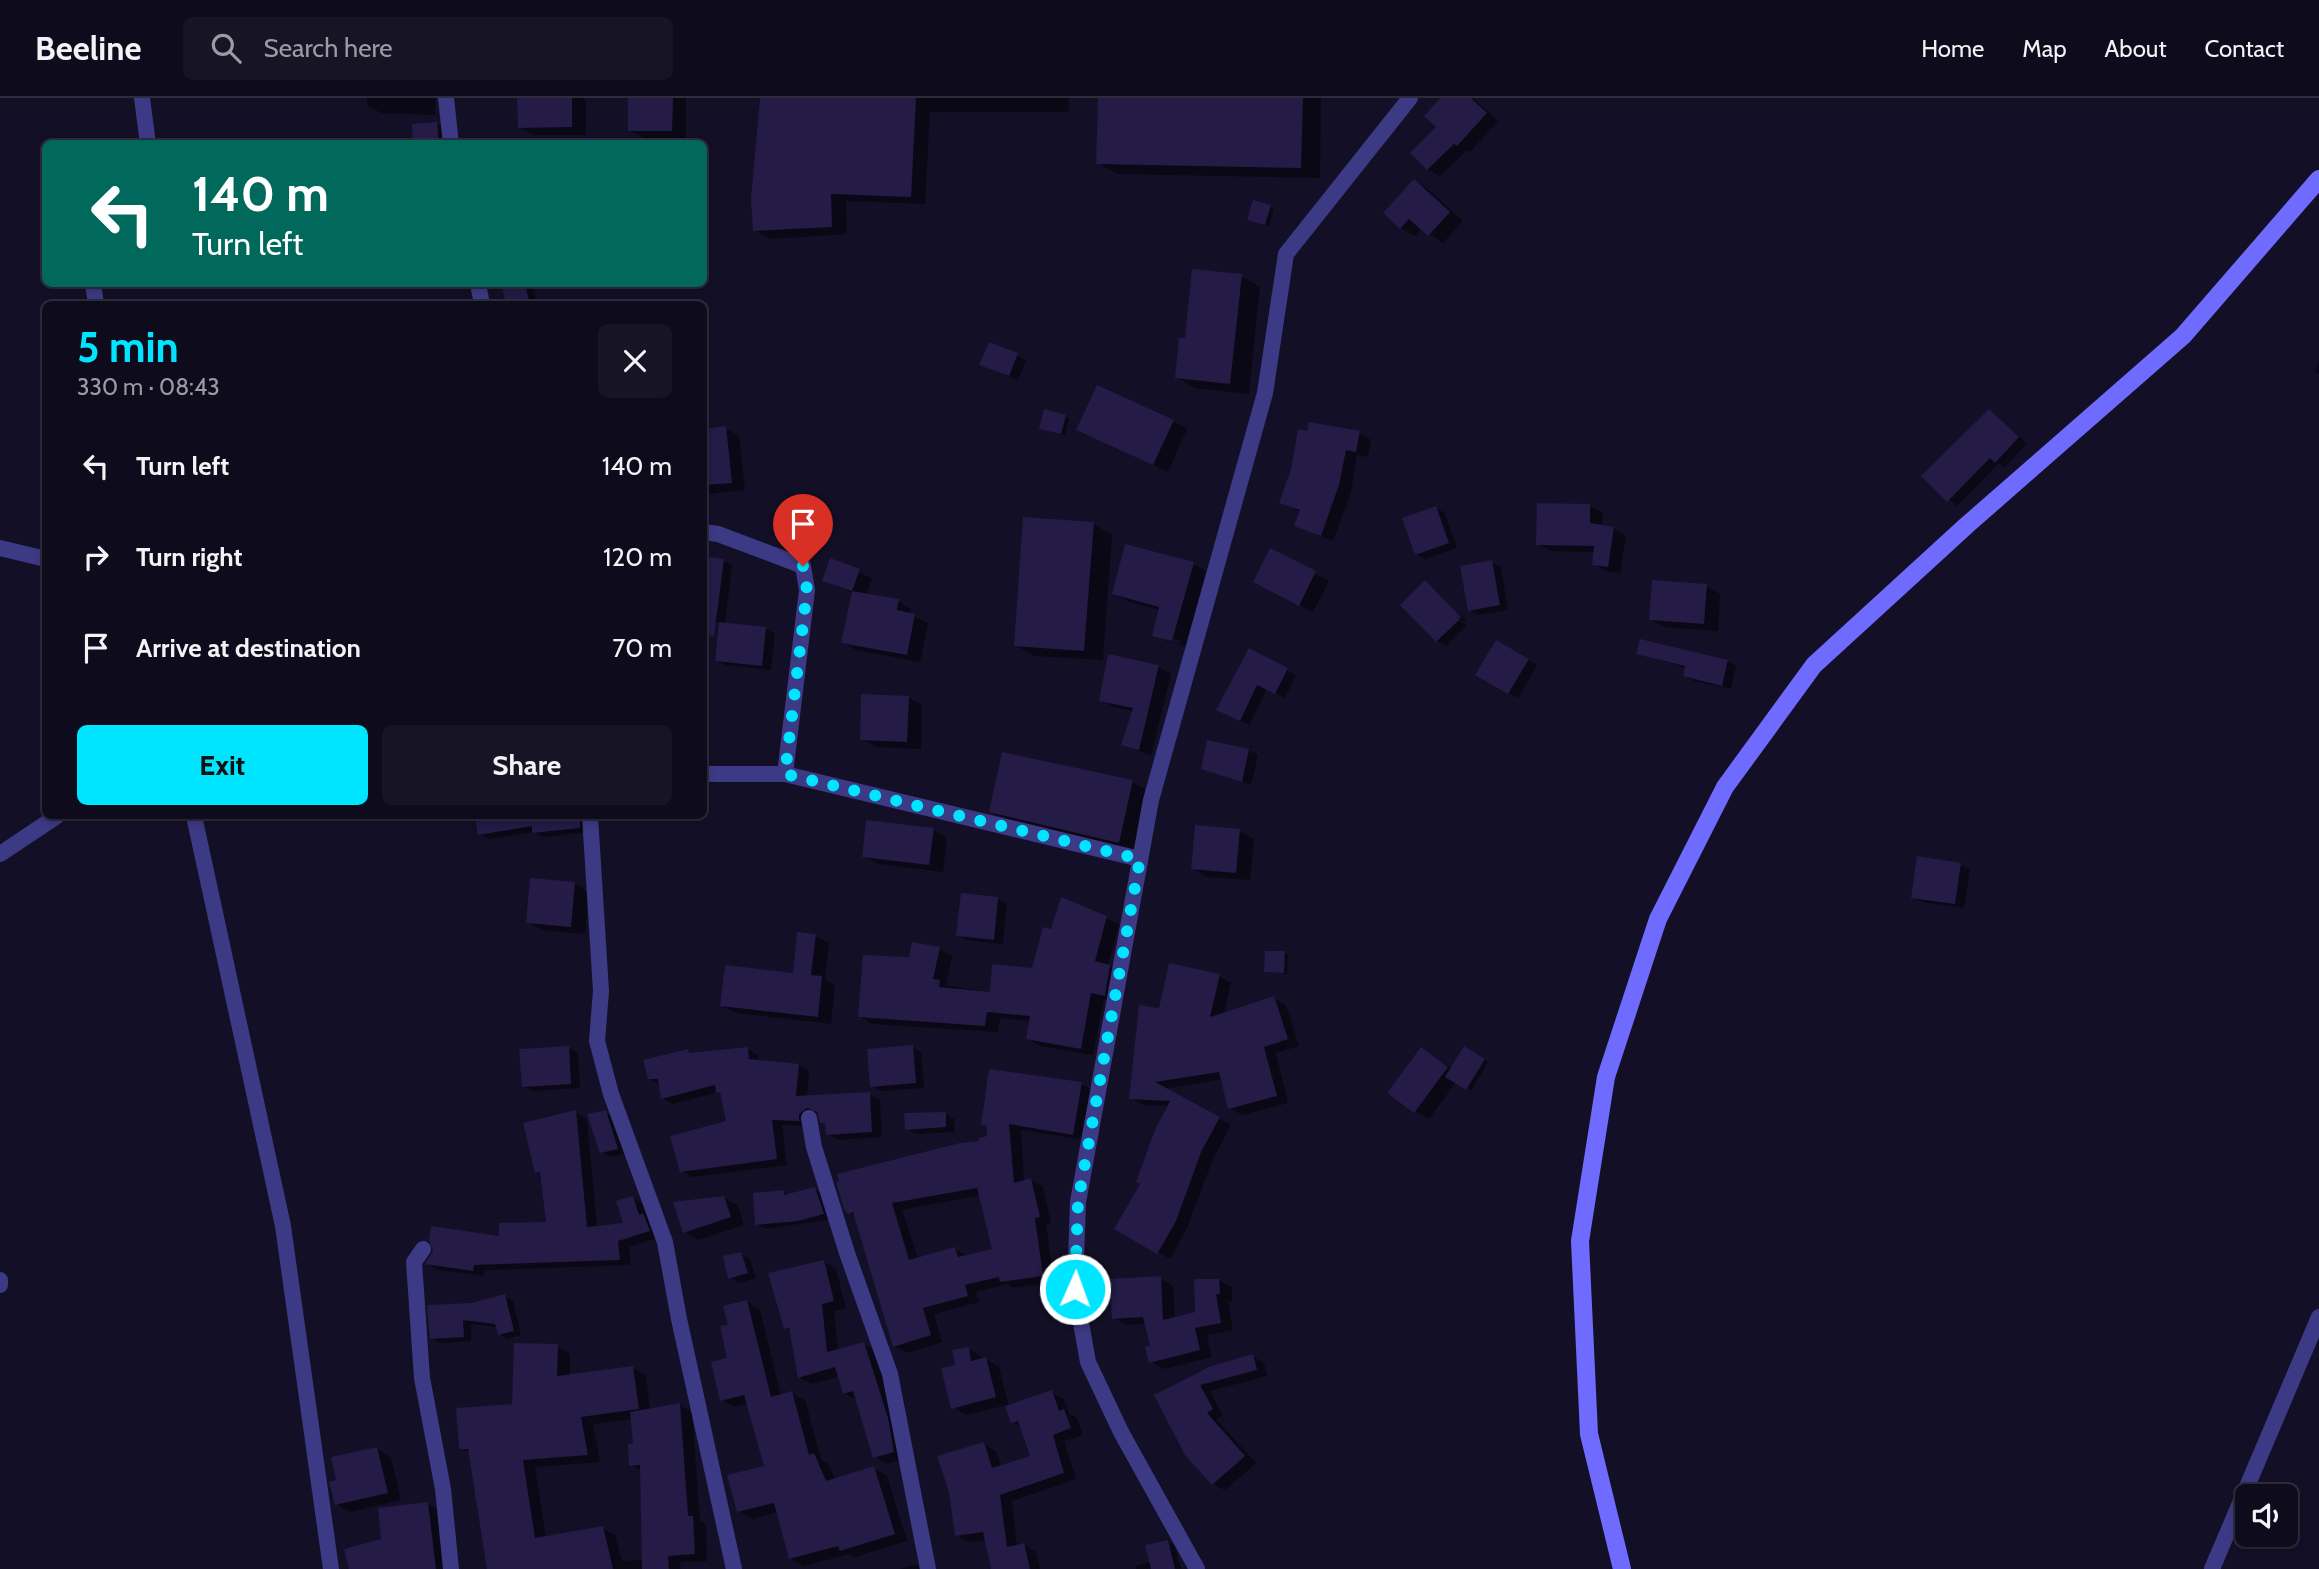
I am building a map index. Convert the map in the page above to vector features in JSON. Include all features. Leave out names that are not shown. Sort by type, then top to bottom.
[{"type":"street","points":[[142,98],[147,140]]},
{"type":"street","points":[[446,98],[450,140]]},
{"type":"street","points":[[1197,1569],[1121,1432],[1088,1362],[1075,1289],[1078,1202],[1151,800],[1265,393],[1286,254],[1410,98]]},
{"type":"street","points":[[1622,1569],[1589,1434],[1580,1241],[1606,1077],[1658,919],[1726,787],[1814,665],[2183,335],[2319,179]]},
{"type":"street","points":[[707,532],[718,534],[803,566],[807,590],[785,774]]},
{"type":"street","points":[[0,548],[42,558]]},
{"type":"street","points":[[707,774],[785,774],[1140,859]]},
{"type":"street","points":[[0,854],[52,819]]},
{"type":"street","points":[[195,819],[283,1226],[331,1569]]},
{"type":"street","points":[[590,819],[601,991],[597,1041],[611,1094],[665,1242],[679,1319],[734,1569]]},
{"type":"street","points":[[809,1118],[814,1147],[847,1253],[891,1374],[929,1569]]},
{"type":"street","points":[[423,1249],[414,1262],[422,1378],[443,1489],[451,1569]]},
{"type":"street","points":[[2212,1569],[2319,1317]]},
{"type":"building","points":[[517,98],[572,98],[572,127],[518,128]]},
{"type":"building","points":[[628,98],[673,98],[672,131],[628,131]]},
{"type":"building","points":[[760,98],[916,98],[911,197],[831,194],[832,227],[753,231],[751,199]]},
{"type":"building","points":[[1098,98],[1303,98],[1301,168],[1096,164]]},
{"type":"building","points":[[1440,98],[1471,98],[1487,113],[1457,146],[1454,144],[1427,170],[1410,153],[1436,127],[1424,116]]},
{"type":"building","points":[[437,122],[439,140],[413,140],[412,124]]},
{"type":"building","points":[[1414,179],[1450,212],[1428,236],[1409,219],[1400,229],[1383,213]]},
{"type":"building","points":[[1253,200],[1271,205],[1265,225],[1247,220]]},
{"type":"building","points":[[1192,269],[1242,274],[1230,384],[1175,378],[1179,338],[1185,338]]},
{"type":"building","points":[[502,287],[526,287],[529,301],[505,301]]},
{"type":"building","points":[[989,342],[1018,353],[1009,376],[979,365]]},
{"type":"building","points":[[1097,385],[1174,420],[1153,465],[1076,430]]},
{"type":"building","points":[[1044,409],[1066,415],[1061,434],[1039,429]]},
{"type":"building","points":[[1989,409],[2019,437],[1995,463],[1990,458],[1947,502],[1921,476]]},
{"type":"building","points":[[1309,422],[1360,431],[1356,452],[1346,450],[1339,485],[1321,536],[1294,526],[1300,510],[1279,503],[1291,469],[1298,429],[1307,431]]},
{"type":"building","points":[[726,426],[732,483],[707,485],[707,429]]},
{"type":"building","points":[[1537,503],[1590,504],[1590,523],[1614,527],[1608,567],[1592,565],[1594,546],[1536,545]]},
{"type":"building","points":[[1436,506],[1449,543],[1415,555],[1402,518]]},
{"type":"building","points":[[1023,517],[1094,522],[1084,651],[1014,646]]},
{"type":"building","points":[[1125,544],[1194,562],[1172,641],[1152,636],[1159,607],[1112,594]]},
{"type":"building","points":[[1270,548],[1316,571],[1299,606],[1253,582]]},
{"type":"building","points":[[707,556],[724,559],[714,636],[707,635]]},
{"type":"building","points":[[830,558],[860,569],[852,591],[822,581]]},
{"type":"building","points":[[1492,560],[1500,605],[1468,611],[1460,566]]},
{"type":"building","points":[[1425,580],[1462,618],[1456,617],[1460,619],[1436,642],[1400,605]]},
{"type":"building","points":[[1652,580],[1707,584],[1704,624],[1649,620]]},
{"type":"building","points":[[852,591],[899,599],[897,610],[915,614],[907,655],[841,643]]},
{"type":"building","points":[[719,622],[766,627],[762,666],[715,661]]},
{"type":"building","points":[[1640,639],[1728,660],[1722,686],[1683,676],[1685,666],[1636,654]]},
{"type":"building","points":[[1496,640],[1529,659],[1508,694],[1475,675]]},
{"type":"building","points":[[1249,648],[1288,668],[1275,694],[1257,685],[1240,721],[1216,710]]},
{"type":"building","points":[[1108,654],[1159,665],[1139,750],[1121,745],[1133,708],[1099,701]]},
{"type":"building","points":[[861,694],[909,696],[907,742],[860,740]]},
{"type":"building","points":[[1207,740],[1249,749],[1242,782],[1201,769]]},
{"type":"building","points":[[1002,752],[1133,780],[1119,843],[989,812]]},
{"type":"building","points":[[475,819],[580,819],[580,828],[532,833],[532,826],[478,835]]},
{"type":"building","points":[[866,820],[934,828],[929,865],[862,857]]},
{"type":"building","points":[[1195,825],[1240,829],[1236,873],[1191,869]]},
{"type":"building","points":[[1917,856],[1961,863],[1955,904],[1911,898]]},
{"type":"building","points":[[530,878],[575,882],[571,927],[526,923]]},
{"type":"building","points":[[961,893],[998,897],[994,940],[956,936]]},
{"type":"building","points":[[1061,897],[1107,916],[1095,961],[1110,965],[1105,996],[1091,993],[1081,1049],[1026,1039],[1030,1016],[987,1012],[985,1026],[858,1017],[863,955],[909,957],[912,942],[940,947],[933,979],[940,980],[939,987],[990,992],[992,964],[1032,968],[1043,927],[1051,929]]},
{"type":"building","points":[[797,932],[816,934],[811,975],[822,976],[818,1017],[720,1006],[725,965],[793,973]]},
{"type":"building","points":[[1265,951],[1285,951],[1284,973],[1264,972]]},
{"type":"building","points":[[1169,963],[1220,974],[1210,1017],[1274,996],[1288,1039],[1264,1047],[1277,1096],[1228,1109],[1219,1072],[1155,1082],[1220,1117],[1201,1152],[1176,1221],[1157,1254],[1114,1229],[1140,1184],[1136,1182],[1155,1130],[1170,1101],[1129,1099],[1139,1005],[1159,1008]]},
{"type":"building","points":[[913,1045],[916,1083],[870,1087],[867,1049]]},
{"type":"building","points":[[569,1046],[571,1084],[522,1087],[519,1049]]},
{"type":"building","points":[[1464,1046],[1485,1059],[1466,1090],[1445,1077]]},
{"type":"building","points":[[748,1047],[749,1059],[799,1064],[796,1096],[870,1092],[872,1132],[826,1135],[825,1123],[820,1123],[817,1112],[807,1108],[799,1114],[799,1121],[772,1120],[777,1159],[680,1172],[670,1136],[726,1121],[720,1092],[716,1093],[715,1085],[661,1099],[658,1079],[648,1079],[643,1060],[688,1049],[689,1053]]},
{"type":"building","points":[[1421,1047],[1448,1067],[1414,1113],[1387,1093]]},
{"type":"building","points":[[989,1069],[1082,1082],[1073,1135],[1009,1124],[1014,1183],[1031,1178],[1040,1217],[1035,1218],[1043,1276],[1000,1282],[999,1277],[965,1285],[968,1296],[923,1308],[931,1335],[893,1347],[853,1212],[848,1214],[844,1209],[836,1182],[839,1181],[837,1174],[960,1143],[978,1141],[979,1138],[987,1136],[986,1125],[981,1125]],"holes":[[[977,1188],[992,1249],[958,1257],[955,1247],[909,1260],[892,1203]]]},
{"type":"building","points":[[576,1110],[587,1227],[623,1223],[616,1201],[633,1196],[639,1215],[643,1213],[650,1231],[618,1241],[620,1260],[474,1265],[473,1271],[425,1264],[433,1251],[429,1240],[431,1226],[499,1236],[499,1223],[546,1222],[540,1172],[535,1173],[523,1123]]},
{"type":"building","points":[[606,1110],[618,1149],[600,1153],[587,1114]]},
{"type":"building","points":[[946,1112],[946,1127],[905,1130],[904,1113]]},
{"type":"building","points":[[815,1187],[824,1214],[798,1221],[755,1225],[753,1193],[784,1190],[784,1195]]},
{"type":"building","points":[[724,1196],[731,1217],[683,1233],[673,1202]]},
{"type":"building","points":[[741,1252],[748,1273],[728,1279],[723,1256]]},
{"type":"building","points":[[824,1260],[834,1301],[822,1304],[827,1352],[864,1342],[888,1418],[894,1452],[873,1458],[853,1391],[843,1394],[835,1367],[798,1378],[789,1328],[784,1329],[768,1273]]},
{"type":"building","points":[[1161,1276],[1163,1320],[1195,1312],[1194,1279],[1219,1279],[1220,1294],[1216,1294],[1221,1323],[1195,1328],[1200,1350],[1149,1363],[1145,1347],[1150,1345],[1143,1317],[1112,1319],[1110,1279]]},
{"type":"building","points":[[505,1294],[514,1331],[498,1335],[495,1324],[463,1320],[464,1337],[430,1339],[427,1305],[471,1303]]},
{"type":"building","points":[[747,1300],[771,1397],[792,1391],[809,1455],[814,1453],[826,1481],[874,1466],[895,1534],[840,1551],[838,1546],[789,1559],[774,1503],[737,1512],[727,1475],[764,1466],[744,1395],[720,1401],[711,1362],[727,1358],[720,1326],[728,1325],[723,1306]]},
{"type":"building","points":[[514,1343],[558,1344],[557,1376],[633,1366],[639,1409],[581,1417],[588,1455],[523,1460],[535,1538],[603,1526],[613,1569],[487,1569],[468,1449],[459,1449],[456,1408],[512,1404]]},
{"type":"building","points":[[969,1347],[971,1361],[986,1357],[996,1397],[951,1409],[941,1368],[955,1365],[952,1350]]},
{"type":"building","points":[[1253,1354],[1257,1370],[1200,1385],[1213,1409],[1207,1413],[1245,1456],[1212,1485],[1185,1455],[1154,1395],[1211,1366]]},
{"type":"building","points":[[1052,1390],[1059,1411],[1064,1409],[1071,1428],[1053,1435],[1064,1473],[1000,1495],[1007,1547],[1024,1543],[1030,1569],[991,1569],[983,1532],[955,1536],[949,1492],[937,1456],[984,1442],[992,1468],[1030,1456],[1018,1421],[1011,1423],[1005,1406]]},
{"type":"building","points":[[680,1403],[688,1516],[693,1516],[695,1554],[668,1556],[669,1569],[642,1569],[640,1465],[629,1466],[628,1444],[633,1443],[630,1412]]},
{"type":"building","points":[[377,1447],[388,1493],[335,1505],[329,1482],[336,1480],[331,1457]]},
{"type":"building","points":[[428,1502],[436,1569],[349,1569],[344,1549],[381,1539],[378,1508]]},
{"type":"building","points":[[1168,1540],[1175,1569],[1151,1569],[1145,1545]]},
{"type":"route","points":[[803,566],[807,590],[785,774],[1140,859],[1078,1202],[1075,1289]]}]
